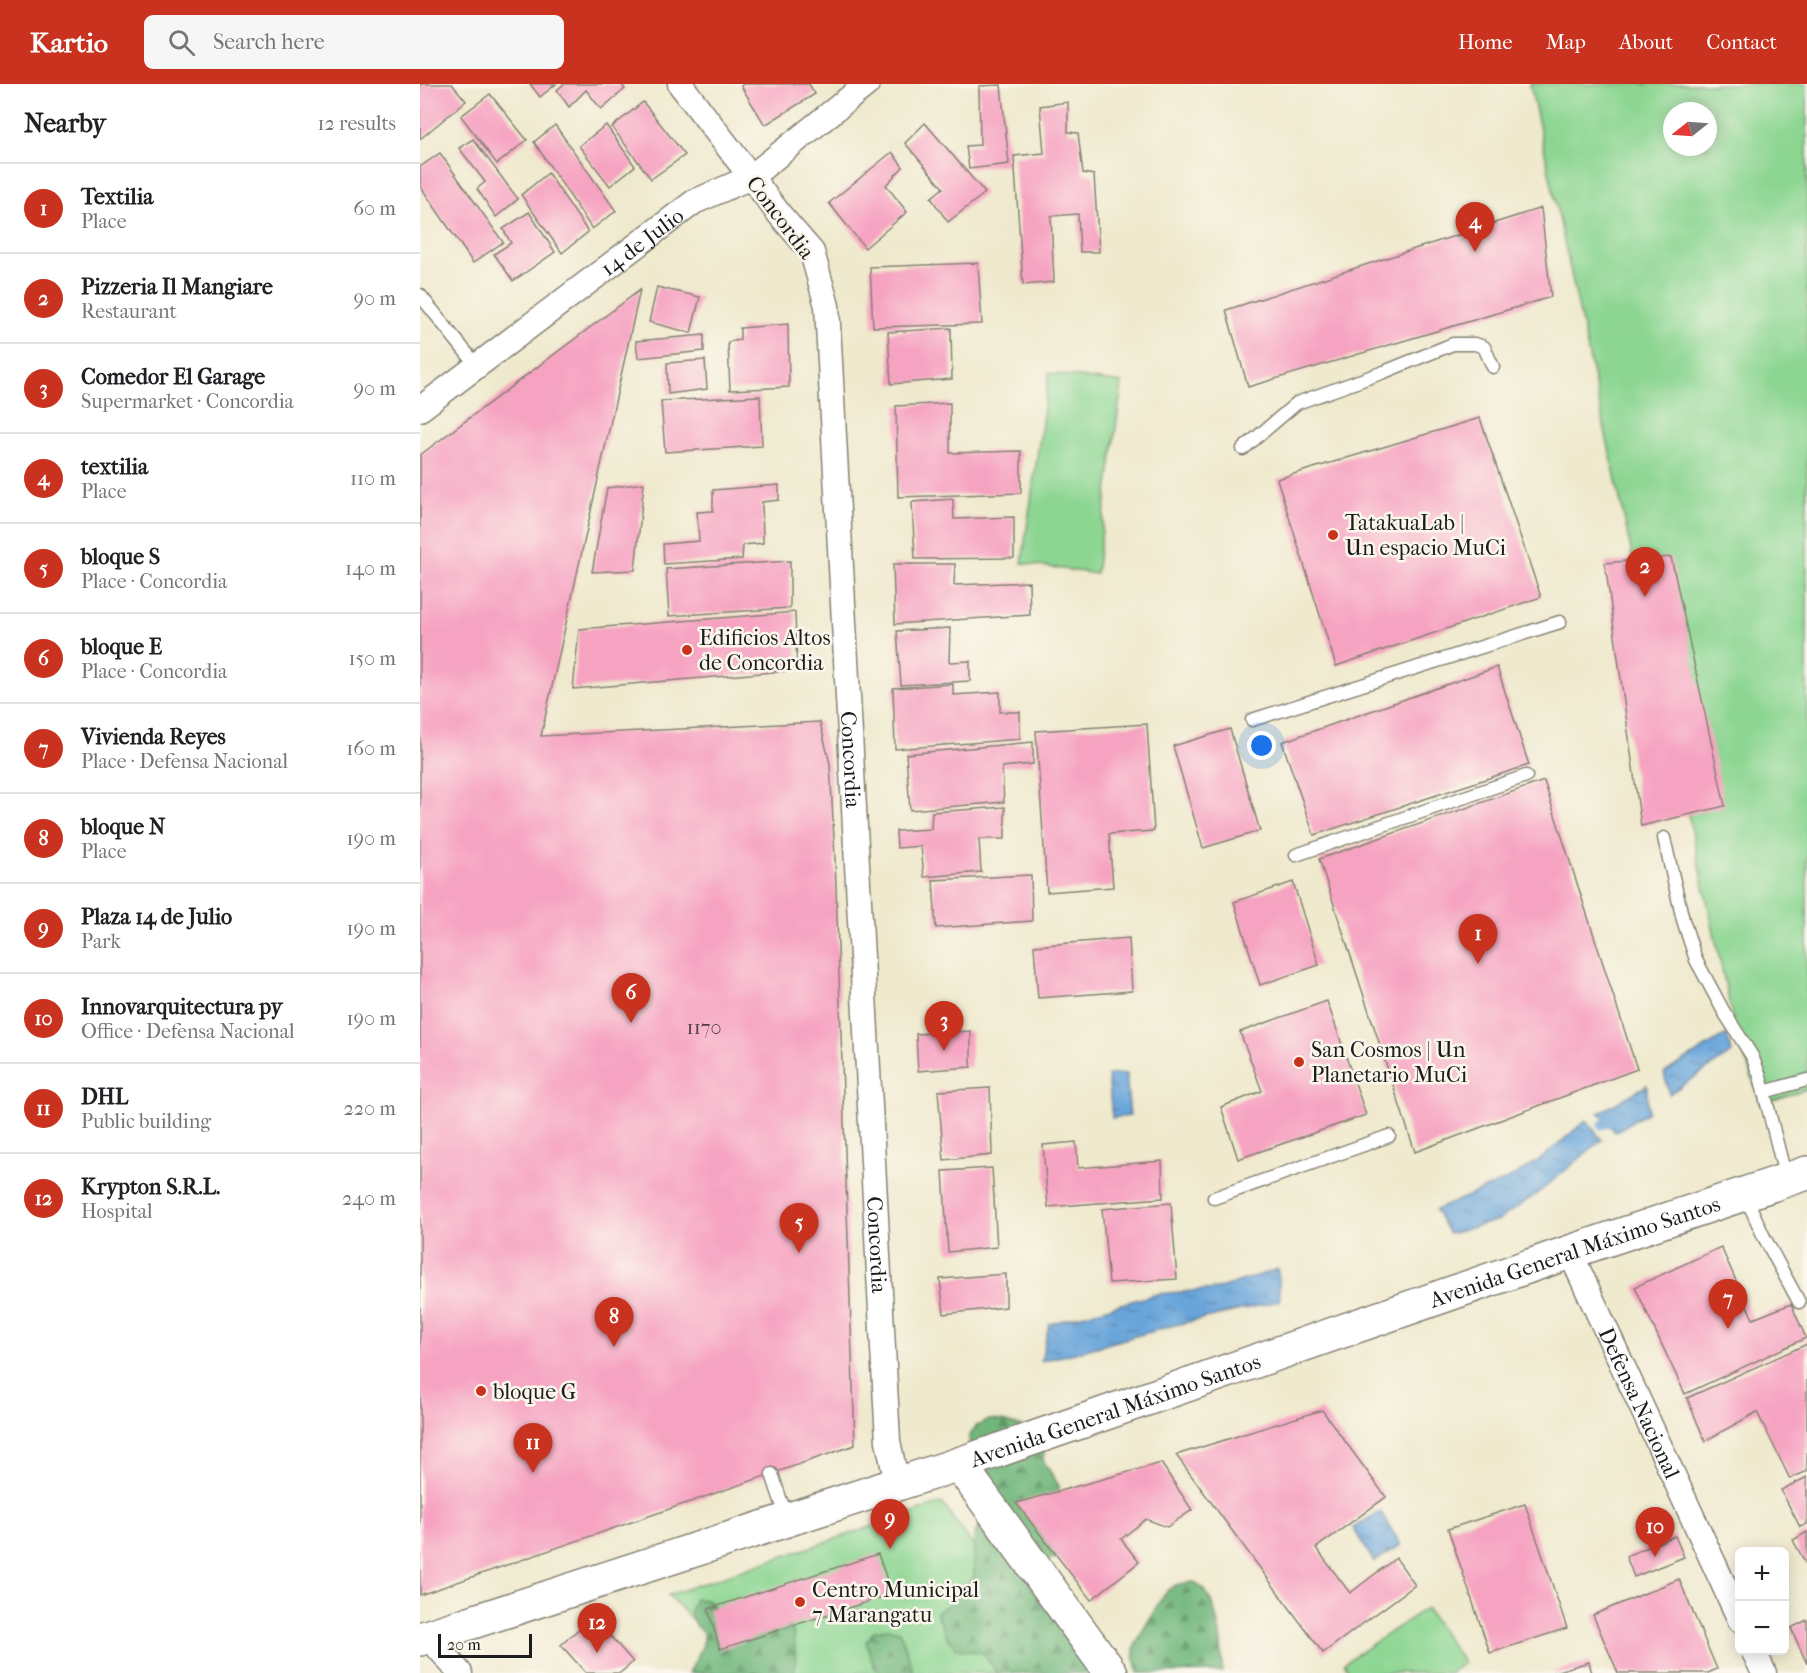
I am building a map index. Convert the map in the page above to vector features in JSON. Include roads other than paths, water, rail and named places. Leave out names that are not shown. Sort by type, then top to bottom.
[{"type":"main road","name":"Avenida General Máximo Santos","points":[[424,1638],[959,1464],[1570,1252],[1797,1176]]},
{"type":"main road","points":[[959,1464],[1111,1673]]},
{"type":"street","name":"Concordia","points":[[680,84],[812,252],[827,306],[888,1441],[897,1484]]},
{"type":"street","name":"14 de Julio","points":[[420,409],[694,202],[751,177],[867,84]]},
{"type":"street","name":"Defensa Nacional","points":[[1570,1252],[1735,1609]]},
{"type":"street","points":[[424,1638],[460,1673]]},
{"type":"street","points":[[1755,1655],[1764,1673]]},
{"type":"lane","points":[[420,295],[477,366]]},
{"type":"lane","points":[[1243,449],[1297,403],[1454,344],[1475,344],[1484,347],[1492,367]]},
{"type":"lane","points":[[1252,720],[1560,622]]},
{"type":"lane","points":[[1296,855],[1526,776]]},
{"type":"lane","points":[[1664,838],[1683,920],[1696,960],[1724,1012],[1752,1056],[1797,1176]]},
{"type":"lane","points":[[1764,1092],[1806,1084]]},
{"type":"lane","points":[[1214,1198],[1389,1136]]},
{"type":"lane","points":[[1744,1194],[1799,1302]]},
{"type":"lane","points":[[772,1474],[787,1520]]},
{"type":"water","points":[[1727,1034],[1732,1053],[1669,1094],[1664,1073]]},
{"type":"water","points":[[1126,1074],[1130,1116],[1112,1118],[1108,1075]]},
{"type":"water","points":[[1647,1085],[1648,1112],[1615,1132],[1599,1113]]},
{"type":"water","points":[[1586,1120],[1602,1140],[1538,1193],[1499,1220],[1449,1234],[1435,1210],[1506,1180],[1541,1159]]},
{"type":"water","points":[[1278,1269],[1280,1301],[1171,1326],[1041,1361],[1049,1324],[1157,1294],[1217,1289]]},
{"type":"water","points":[[1380,1511],[1401,1545],[1374,1562],[1353,1528]]},
{"type":"waterway","points":[[1602,1125],[1618,1117]]},
{"type":"place","name":"textilia","points":[[1475,252]]},
{"type":"place","name":"TatakuaLab | Un espacio MuCi","points":[[1333,535]]},
{"type":"place","name":"Pizzeria Il Mangiare","points":[[1645,597]]},
{"type":"place","name":"Edificios Altos de Concordia","points":[[687,650]]},
{"type":"place","name":"Textilia","points":[[1478,964]]},
{"type":"place","name":"bloque E","points":[[631,1023]]},
{"type":"place","name":"Comedor El Garage","points":[[944,1051]]},
{"type":"place","name":"San Cosmos | Un Planetario MuCi","points":[[1299,1062]]},
{"type":"place","name":"bloque S","points":[[799,1253]]},
{"type":"place","name":"Vivienda Reyes","points":[[1728,1329]]},
{"type":"place","name":"bloque N","points":[[614,1347]]},
{"type":"place","name":"bloque G","points":[[481,1391]]},
{"type":"place","name":"DHL","points":[[533,1473]]},
{"type":"place","name":"Plaza 14 de Julio","points":[[890,1549]]},
{"type":"place","name":"Innovarquitectura py","points":[[1655,1557]]},
{"type":"place","name":"Centro Municipal 7 Marangatu","points":[[800,1602]]},
{"type":"place","name":"Krypton S.R.L.","points":[[597,1653]]}]
